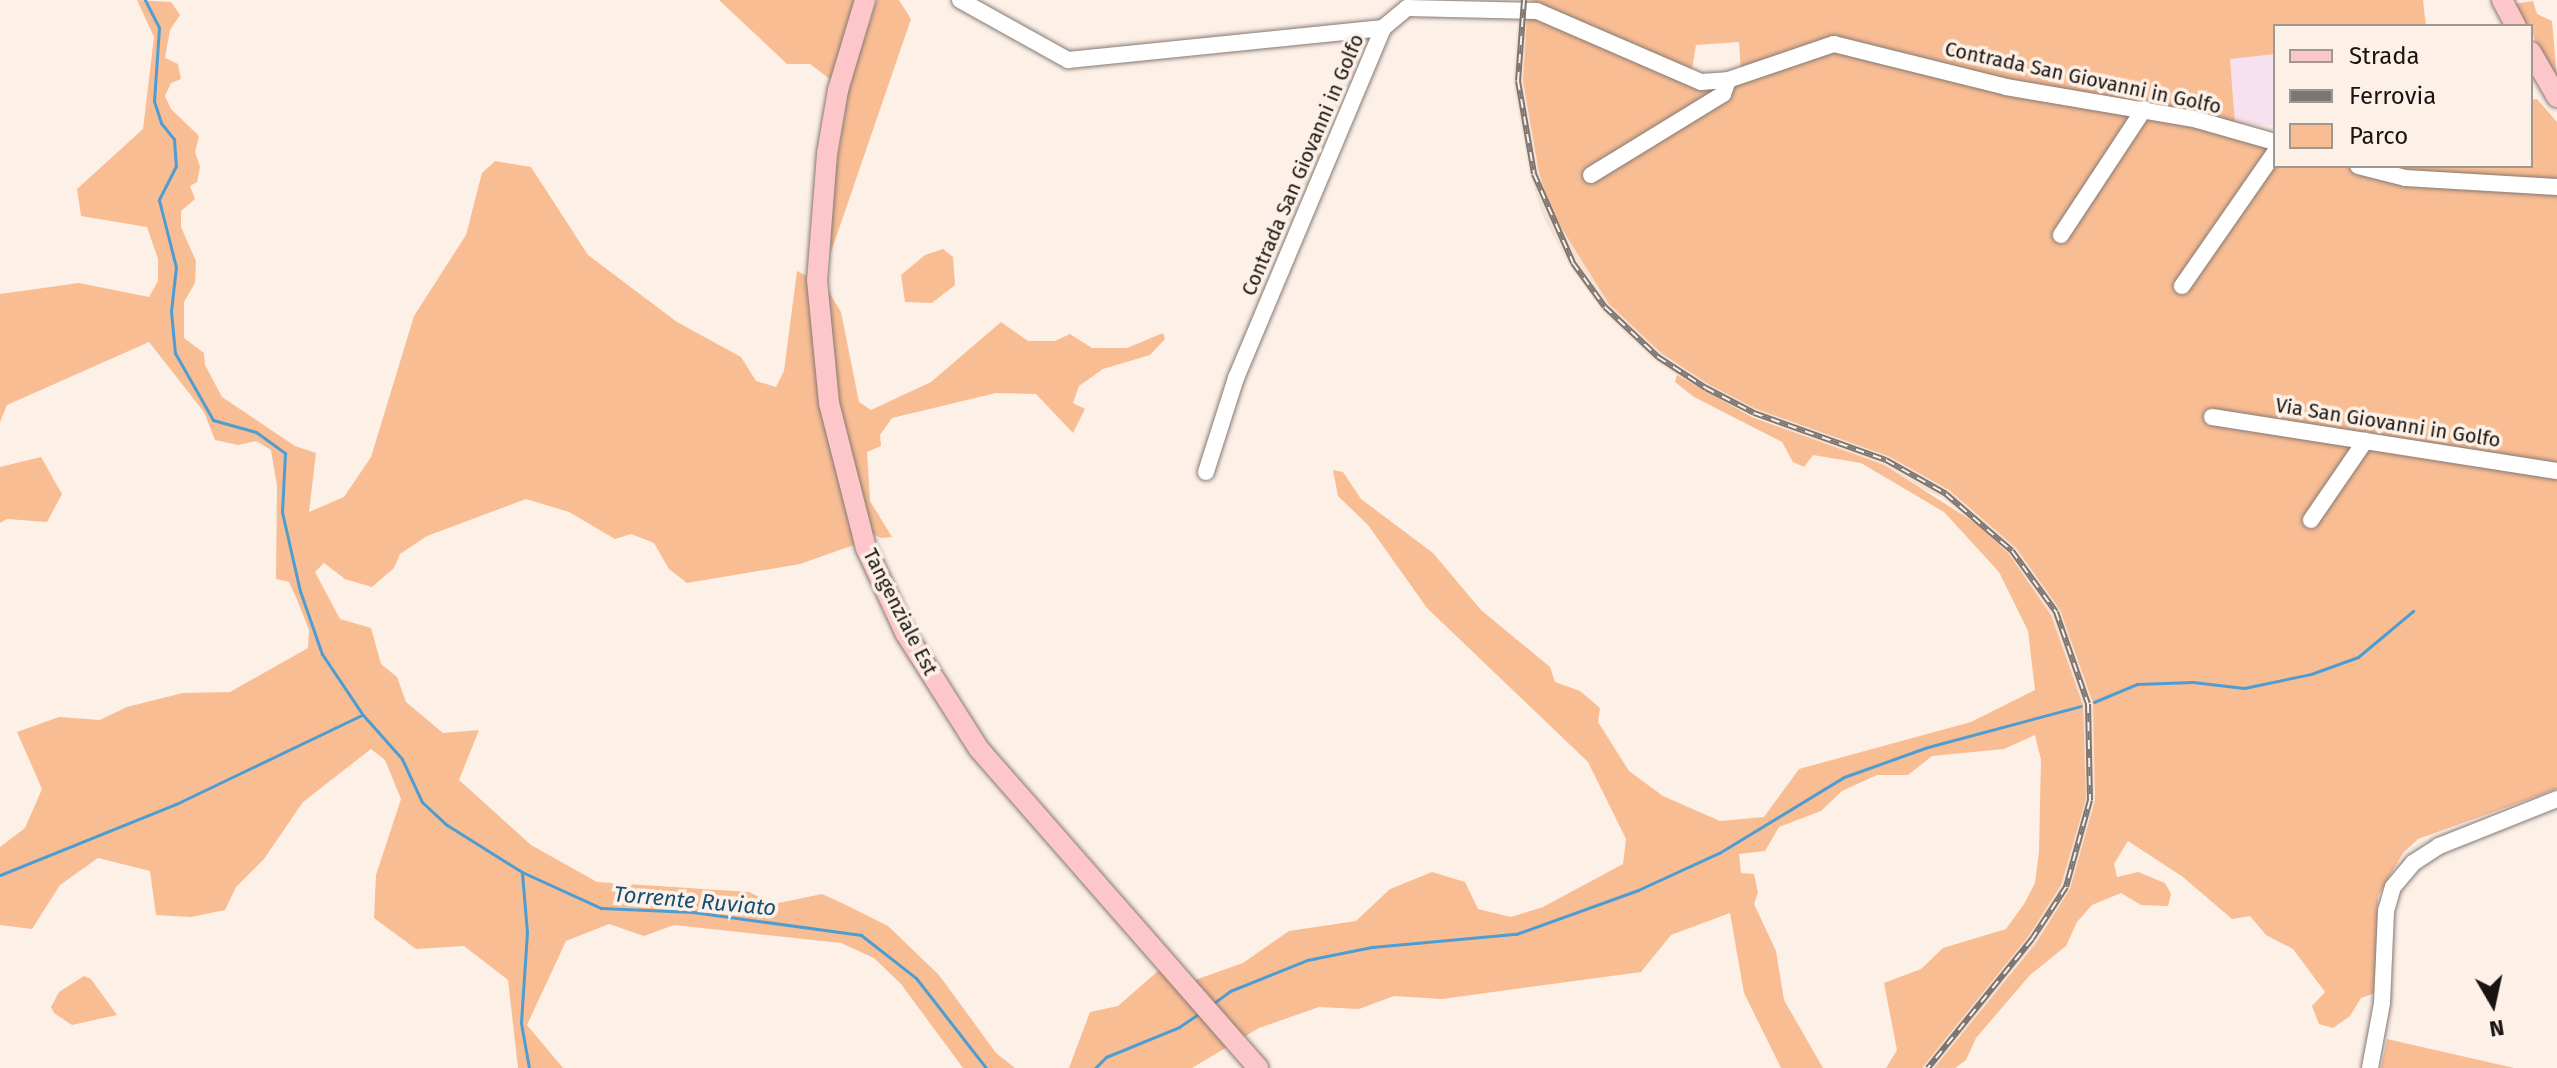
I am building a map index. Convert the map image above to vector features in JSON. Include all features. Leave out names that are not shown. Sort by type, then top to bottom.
[{"type":"main road","name":"Tangenziale Est","points":[[865,0],[838,90],[820,214],[817,280],[829,403],[866,548],[906,634],[979,749],[1258,1068]]},
{"type":"main road","points":[[2502,0],[2515,24]]},
{"type":"main road","points":[[2533,55],[2557,97]]},
{"type":"street","points":[[960,0],[1068,60],[1383,28]]},
{"type":"street","name":"Contrada San Giovanni in Golfo","points":[[1206,472],[1258,322],[1383,28],[1417,5],[1537,6],[1701,82],[1728,80],[1834,44],[2006,87],[2144,109],[2273,141]]},
{"type":"street","points":[[1591,175],[1723,94],[1728,80]]},
{"type":"street","points":[[2061,235],[2144,109]]},
{"type":"street","points":[[2182,286],[2273,155]]},
{"type":"street","points":[[2366,168],[2405,178],[2557,187]]},
{"type":"street","name":"Via San Giovanni in Golfo","points":[[2212,417],[2557,471]]},
{"type":"street","points":[[2311,520],[2365,441]]},
{"type":"street","points":[[2370,1068],[2382,1003],[2386,911],[2393,887],[2413,863],[2439,846],[2557,799]]},
{"type":"shaded area","points":[[1519,0],[1529,0],[1523,81],[1539,173],[1552,213],[1609,304],[1661,353],[1708,384],[1756,409],[1888,456],[1949,490],[2016,548],[2060,610],[2093,703],[2095,800],[2070,889],[2036,943],[1934,1068],[1922,1068],[2028,937],[2083,705],[2051,615],[2009,554],[1943,498],[1703,392],[1655,361],[1602,311],[1569,265],[1543,216],[1530,176],[1513,82]]},
{"type":"shaded area","points":[[2273,54],[2273,126],[2235,123],[2230,59]]},
{"type":"green space","points":[[137,0],[171,2],[180,15],[170,30],[165,58],[178,64],[181,79],[171,83],[165,96],[171,109],[199,136],[195,152],[200,167],[197,182],[190,186],[195,199],[181,211],[181,227],[196,261],[195,283],[184,302],[184,338],[204,353],[205,365],[222,397],[295,446],[316,453],[309,512],[344,497],[371,457],[414,316],[466,235],[482,173],[495,161],[531,167],[588,255],[677,322],[741,357],[756,381],[776,387],[784,371],[797,271],[811,278],[854,545],[800,564],[687,583],[669,569],[654,543],[631,534],[615,539],[569,512],[526,499],[427,536],[400,554],[394,568],[372,587],[345,579],[324,563],[315,572],[340,619],[371,628],[381,664],[397,677],[406,702],[443,733],[479,730],[459,780],[531,845],[597,882],[749,892],[774,904],[822,894],[844,904],[888,926],[939,975],[996,1053],[1015,1068],[963,1068],[901,984],[874,958],[841,943],[674,925],[644,936],[609,924],[566,941],[527,1025],[563,1068],[518,1068],[508,980],[464,946],[416,949],[374,918],[376,875],[401,799],[385,760],[371,749],[303,802],[264,859],[236,887],[225,910],[191,917],[156,915],[150,871],[98,858],[60,885],[32,929],[0,925],[0,847],[25,828],[42,789],[17,732],[59,717],[100,720],[127,707],[183,693],[230,692],[308,648],[309,630],[289,582],[276,579],[277,486],[271,450],[256,441],[238,445],[215,440],[204,412],[149,342],[7,405],[0,422],[0,294],[79,283],[149,297],[158,281],[158,259],[147,227],[81,216],[77,189],[143,129],[154,37]]},
{"type":"green space","points":[[719,0],[858,0],[831,80],[810,64],[787,64]]},
{"type":"green space","points":[[877,0],[899,0],[911,19],[831,252],[829,211],[850,81]]},
{"type":"green space","points":[[1530,0],[2423,0],[2426,24],[2273,24],[2273,54],[2230,59],[2235,123],[2179,108],[2009,81],[1842,40],[1741,72],[1739,42],[1696,45],[1691,75]]},
{"type":"green space","points":[[2533,1],[2537,14],[2552,21],[2557,77],[2533,36],[2533,24],[2526,24],[2514,4]]},
{"type":"green space","points":[[1527,12],[1704,86],[1835,47],[2273,144],[2273,168],[2372,168],[2557,188],[2557,789],[2418,839],[2403,853],[2378,896],[2375,993],[2361,998],[2350,1016],[2333,1028],[2319,1024],[2312,1006],[2325,992],[2293,949],[2266,935],[2250,916],[2232,919],[2183,877],[2128,841],[2114,864],[2117,877],[2138,872],[2165,883],[2171,894],[2168,906],[2141,905],[2121,893],[2092,905],[2077,922],[2066,946],[2030,975],[1976,1038],[1966,1060],[1955,1068],[1934,1068],[2036,943],[2070,889],[2095,800],[2093,703],[2060,610],[2016,548],[1949,490],[1888,456],[1756,409],[1708,384],[1661,353],[1609,304],[1552,213],[1539,173],[1523,81]]},
{"type":"green space","points":[[2537,99],[2557,122],[2557,180],[2459,179],[2390,168],[2533,168],[2533,100]]},
{"type":"green space","points":[[943,249],[953,257],[955,285],[932,303],[905,302],[901,275],[925,255]]},
{"type":"green space","points":[[824,284],[841,312],[859,402],[871,410],[931,382],[1001,322],[1028,341],[1055,341],[1070,334],[1092,348],[1127,348],[1163,333],[1165,339],[1150,355],[1103,369],[1079,386],[1073,403],[1085,409],[1073,433],[1036,394],[996,393],[892,418],[880,435],[881,446],[867,452],[870,501],[892,537],[881,538],[871,533],[835,402]]},
{"type":"green space","points":[[1677,375],[1752,417],[1884,465],[1977,524],[2009,554],[2051,615],[2083,705],[2086,799],[2061,885],[2028,937],[1922,1068],[1886,1068],[1897,1050],[1884,983],[1921,969],[1943,948],[2006,929],[2024,904],[2035,883],[2039,851],[2041,760],[2035,735],[2004,749],[1932,756],[1908,775],[1877,775],[1842,791],[1821,811],[1779,827],[1765,851],[1739,854],[1741,873],[1754,874],[1758,892],[1754,904],[1776,951],[1784,1000],[1823,1068],[1781,1068],[1744,993],[1730,913],[1671,935],[1641,972],[1442,999],[1394,996],[1359,1009],[1319,1007],[1259,1028],[1192,1068],[1069,1068],[1090,1012],[1118,1006],[1158,971],[1195,980],[1243,963],[1289,931],[1356,921],[1390,889],[1432,872],[1465,882],[1478,909],[1511,917],[1543,907],[1623,864],[1626,839],[1588,762],[1427,608],[1368,525],[1338,496],[1333,470],[1343,472],[1361,499],[1433,553],[1481,610],[1550,667],[1555,682],[1580,691],[1600,708],[1598,722],[1629,771],[1663,796],[1720,821],[1764,817],[1799,769],[1971,722],[2035,690],[2028,631],[1999,572],[1944,512],[1861,463],[1813,455],[1804,467],[1793,462],[1782,442],[1694,397],[1675,382]]},
{"type":"green space","points":[[41,457],[62,494],[47,522],[7,519],[0,523],[0,467]]},
{"type":"green space","points":[[84,976],[91,979],[117,1015],[72,1025],[54,1013],[51,1007],[59,992]]},
{"type":"green space","points":[[2387,1039],[2514,1068],[2381,1068]]},
{"type":"waterway","name":"Torrente Ruviato","points":[[145,0],[159,28],[154,101],[161,123],[174,139],[176,166],[159,200],[176,267],[171,311],[175,353],[213,420],[256,432],[285,453],[282,512],[300,591],[322,654],[363,715],[402,759],[422,802],[447,825],[522,872],[601,908],[693,912],[861,935],[916,978],[986,1068]]},
{"type":"waterway","points":[[2094,702],[2137,684],[2193,682],[2244,688],[2311,674],[2358,657],[2413,611]]},
{"type":"waterway","points":[[1211,1005],[1230,991],[1307,960],[1372,947],[1516,934],[1638,890],[1719,853],[1844,777],[1928,747],[2081,706]]},
{"type":"waterway","points":[[0,875],[176,804],[362,715]]},
{"type":"waterway","points":[[522,873],[527,932],[521,1023],[529,1068]]},
{"type":"waterway","points":[[1095,1068],[1106,1057],[1179,1027],[1198,1014]]},
{"type":"railway","points":[[1524,0],[1518,81],[1534,174],[1573,263],[1605,307],[1658,357],[1706,388],[1754,413],[1886,460],[1946,494],[2012,551],[2056,612],[2088,704],[2090,800],[2066,887],[2032,939],[1928,1068]]}]
